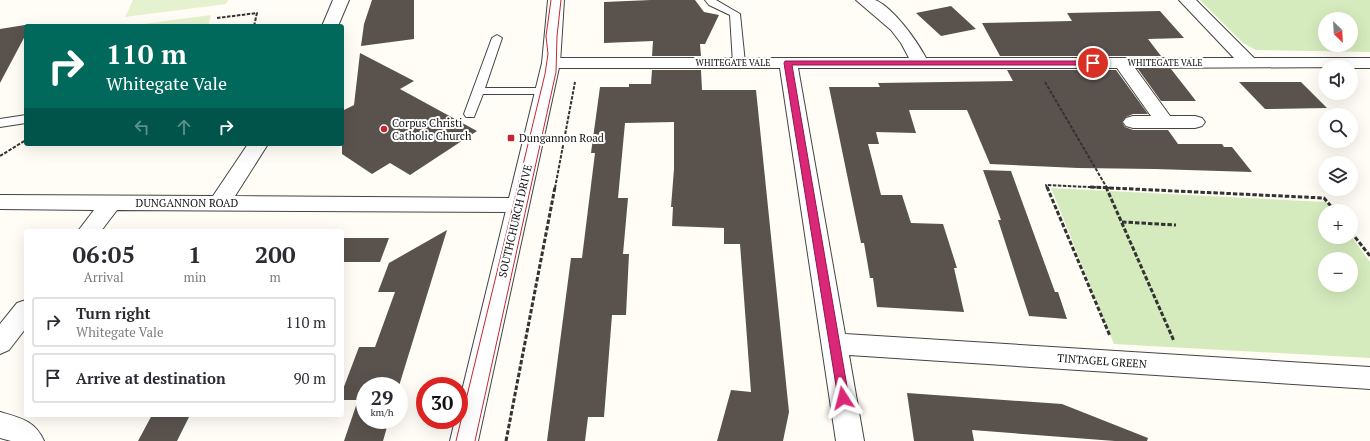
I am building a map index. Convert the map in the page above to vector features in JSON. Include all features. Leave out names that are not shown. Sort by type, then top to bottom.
[{"type":"street","points":[[331,24],[341,0]]},
{"type":"street","name":"SOUTHCHURCH DRIVE","points":[[464,441],[551,63],[556,0]]},
{"type":"street","points":[[864,0],[894,23],[910,43],[920,63]]},
{"type":"street","points":[[1187,0],[1248,63]]},
{"type":"street","name":"WHITEGATE VALE","points":[[551,63],[1370,63]]},
{"type":"street","points":[[788,63],[850,441]]},
{"type":"street","points":[[1122,63],[1165,122]]},
{"type":"street","points":[[1133,122],[1195,122]]},
{"type":"street","points":[[219,203],[257,146]]},
{"type":"street","name":"DUNGANNON ROAD","points":[[0,202],[518,204]]},
{"type":"street","points":[[90,229],[111,203]]},
{"type":"street","points":[[0,343],[24,313]]},
{"type":"street","name":"TINTAGEL GREEN","points":[[834,344],[1370,378]]},
{"type":"street","points":[[0,425],[20,431],[30,441]]},
{"type":"lane","points":[[710,0],[735,14],[739,63]]},
{"type":"lane","points":[[470,114],[497,38]]},
{"type":"lane","points":[[478,91],[544,91]]},
{"type":"lane","points":[[0,123],[24,120]]},
{"type":"path","points":[[217,18],[257,13],[254,24]]},
{"type":"path","points":[[1034,63],[1107,188],[1185,366]]},
{"type":"path","points":[[506,441],[576,78]]},
{"type":"path","points":[[0,156],[24,141]]},
{"type":"path","points":[[1121,362],[1046,185],[1324,198],[1329,204]]},
{"type":"path","points":[[1122,222],[1176,225]]},
{"type":"path","points":[[1358,241],[1370,256]]},
{"type":"green space","points":[[133,0],[228,0],[226,4],[125,17]]},
{"type":"green space","points":[[1200,0],[1370,0],[1370,52],[1358,52],[1358,12],[1318,12],[1318,51],[1256,50],[1243,43]]},
{"type":"green space","points":[[211,15],[209,24],[144,24]]},
{"type":"green space","points":[[1051,188],[1326,202],[1328,204],[1318,204],[1318,244],[1357,244],[1370,262],[1370,358],[1114,344]]},
{"type":"building","points":[[372,0],[414,0],[414,39],[361,46],[364,24]]},
{"type":"building","points":[[695,0],[704,12],[719,15],[705,44],[700,44],[701,56],[652,56],[653,41],[604,43],[604,2]]},
{"type":"building","points":[[951,6],[976,29],[941,36],[916,13]]},
{"type":"building","points":[[1160,11],[1184,38],[1148,39],[1161,56],[1000,56],[982,23],[1072,21],[1067,13]]},
{"type":"building","points":[[24,25],[24,38],[0,83],[0,29]]},
{"type":"building","name":"Corpus Christi Catholic Church","points":[[360,53],[414,81],[400,89],[477,131],[410,175],[390,163],[372,174],[342,154],[342,146],[344,146],[344,110],[354,105]]},
{"type":"building","points":[[1138,69],[1171,69],[1196,101],[1161,101]]},
{"type":"building","points":[[652,70],[701,70],[702,90],[756,90],[789,412],[783,441],[717,441],[731,390],[751,392],[740,244],[724,244],[724,228],[672,226],[673,207],[671,207],[674,169],[674,122],[625,123],[618,198],[628,198],[623,254],[629,254],[626,315],[612,315],[604,417],[588,417],[585,441],[547,441],[571,258],[582,258],[595,153],[591,153],[600,87],[629,87],[629,84],[651,84]]},
{"type":"building","points":[[1007,70],[1116,70],[1148,114],[1133,114],[1126,117],[1122,122],[1125,127],[1133,130],[1168,130],[1178,144],[1222,144],[1224,147],[1232,147],[1252,172],[1078,168],[990,164],[967,110],[909,110],[916,133],[876,132],[879,144],[868,144],[881,195],[902,195],[911,223],[943,224],[957,268],[954,268],[964,312],[877,307],[873,278],[870,278],[864,243],[861,243],[829,87],[880,87],[878,83],[1013,81]]},
{"type":"building","points":[[1239,82],[1301,82],[1327,108],[1318,108],[1265,109]]},
{"type":"building","points":[[983,170],[1011,171],[1055,292],[1058,292],[1067,319],[1029,316],[998,220],[1001,220]]},
{"type":"building","points":[[447,230],[402,377],[356,377],[356,400],[344,400],[344,387],[359,347],[375,347],[395,292],[378,292],[389,263]]},
{"type":"building","points":[[344,238],[389,238],[380,262],[344,262]]},
{"type":"building","points":[[907,393],[1062,404],[1148,438],[1147,441],[1115,441],[972,430],[974,441],[914,441]]},
{"type":"building","points":[[356,406],[356,429],[386,429],[383,441],[344,441]]},
{"type":"building","points":[[151,417],[189,417],[177,441],[138,441]]},
{"type":"tram line","points":[[456,441],[545,74],[548,54],[546,36],[551,0]]},
{"type":"tram line","points":[[475,441],[556,72],[557,36],[561,0]]},
{"type":"place","name":"Corpus Christi Catholic Church","points":[[384,129]]},
{"type":"place","name":"Dungannon Road","points":[[511,138]]},
{"type":"route","points":[[843,398],[788,63],[1093,63]]}]
